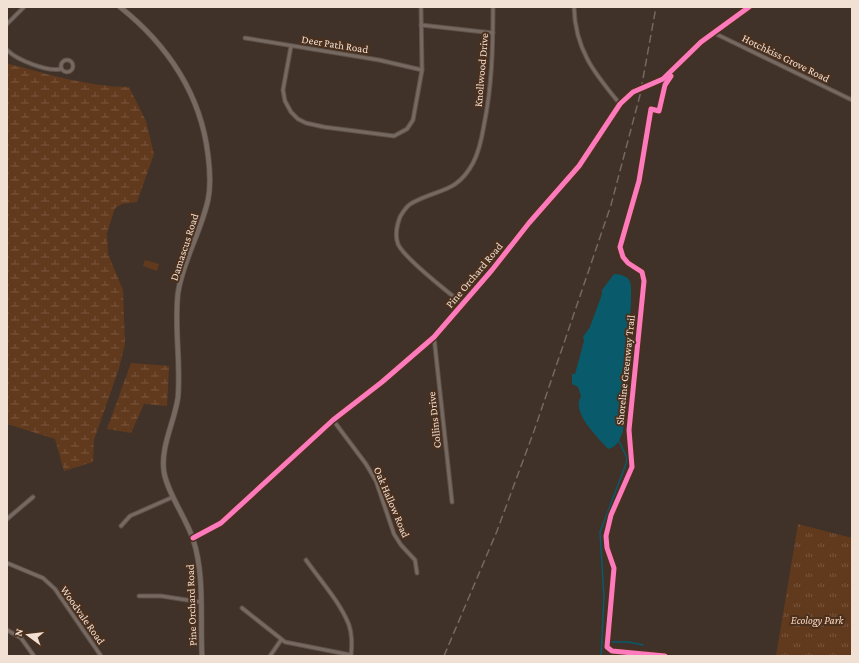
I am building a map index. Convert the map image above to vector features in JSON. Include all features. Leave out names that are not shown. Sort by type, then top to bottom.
[{"type":"street","points":[[7,24],[24,7]]},
{"type":"street","name":"Damascus Road","points":[[120,7],[135,18],[166,52],[178,68],[197,108],[205,134],[210,174],[208,199],[182,274],[178,294],[178,397],[164,455],[164,472],[193,538]]},
{"type":"street","points":[[291,46],[285,71],[283,90],[285,101],[291,112],[298,119],[306,123],[324,127],[394,136],[401,134],[413,120],[422,70],[421,7]]},
{"type":"street","name":"Knollwood Drive","points":[[463,304],[433,279],[406,253],[398,244],[396,230],[403,211],[410,204],[451,188],[462,180],[474,162],[482,137],[490,99],[494,7]]},
{"type":"street","points":[[574,7],[575,24],[581,48],[595,75],[620,104]]},
{"type":"street","name":"Pine Orchard Road","points":[[202,656],[199,563],[193,538],[221,524],[333,420],[382,382],[434,337],[492,270],[529,223],[579,166],[620,104],[633,92],[663,79],[688,53],[712,32],[749,7]]},
{"type":"street","points":[[422,25],[493,33]]},
{"type":"street","name":"Hotchkiss Grove Road","points":[[712,32],[852,100]]},
{"type":"street","name":"Deer Path Road","points":[[245,38],[378,60],[422,70]]},
{"type":"street","points":[[7,50],[13,56],[24,61],[51,69],[61,68],[65,71],[70,71],[73,67],[72,62],[64,60],[61,64],[61,68]]},
{"type":"street","name":"Collins Drive","points":[[434,337],[452,502]]},
{"type":"street","name":"Oak Hallow Road","points":[[333,420],[363,460],[376,481],[394,534],[401,545],[415,560],[417,573]]},
{"type":"street","points":[[7,519],[33,497]]},
{"type":"street","points":[[121,526],[130,516],[174,497]]},
{"type":"street","points":[[242,608],[281,640],[351,656],[352,646],[349,626],[336,603],[306,560]]},
{"type":"street","name":"Woodvale Road","points":[[7,563],[20,567],[43,578],[55,589],[101,656]]},
{"type":"street","points":[[139,596],[153,596],[200,602]]},
{"type":"street","points":[[7,630],[21,638],[34,656]]},
{"type":"street","points":[[270,656],[281,640]]},
{"type":"green space","points":[[9,64],[53,76],[98,85],[129,87],[146,121],[154,154],[137,202],[122,204],[115,208],[107,233],[108,254],[123,290],[125,344],[119,368],[94,440],[93,462],[64,471],[55,439],[7,424],[7,65]]},
{"type":"green space","points":[[145,260],[159,264],[157,271],[143,266]]},
{"type":"green space","points":[[131,363],[169,366],[167,406],[144,404],[131,433],[107,429]]},
{"type":"green space","name":"Ecology Park","points":[[798,524],[852,538],[852,656],[776,656]]},
{"type":"water","points":[[614,274],[625,276],[630,282],[631,301],[623,431],[617,444],[608,449],[582,417],[579,410],[581,396],[578,387],[572,384],[572,374],[575,374],[584,341],[583,337],[590,327],[602,294],[602,290]]},
{"type":"waterway","points":[[601,656],[604,598],[600,532],[626,464],[627,458],[619,441]]},
{"type":"waterway","points":[[602,642],[629,642],[643,645]]},
{"type":"railway","points":[[444,656],[497,531],[534,431],[611,205],[640,95],[656,7]]},
{"type":"cycle path","points":[[193,538],[221,523],[333,420],[382,382],[434,337],[492,270],[529,223],[579,166],[620,104],[633,92],[663,79],[701,42],[749,7]]},
{"type":"cycle path","name":"Shoreline Greenway Trail","points":[[665,656],[612,651],[607,647],[614,568],[607,548],[606,536],[611,515],[632,467],[629,430],[644,281],[642,272],[628,263],[623,257],[620,247],[639,181],[651,109],[659,111],[665,85],[671,76]]}]
